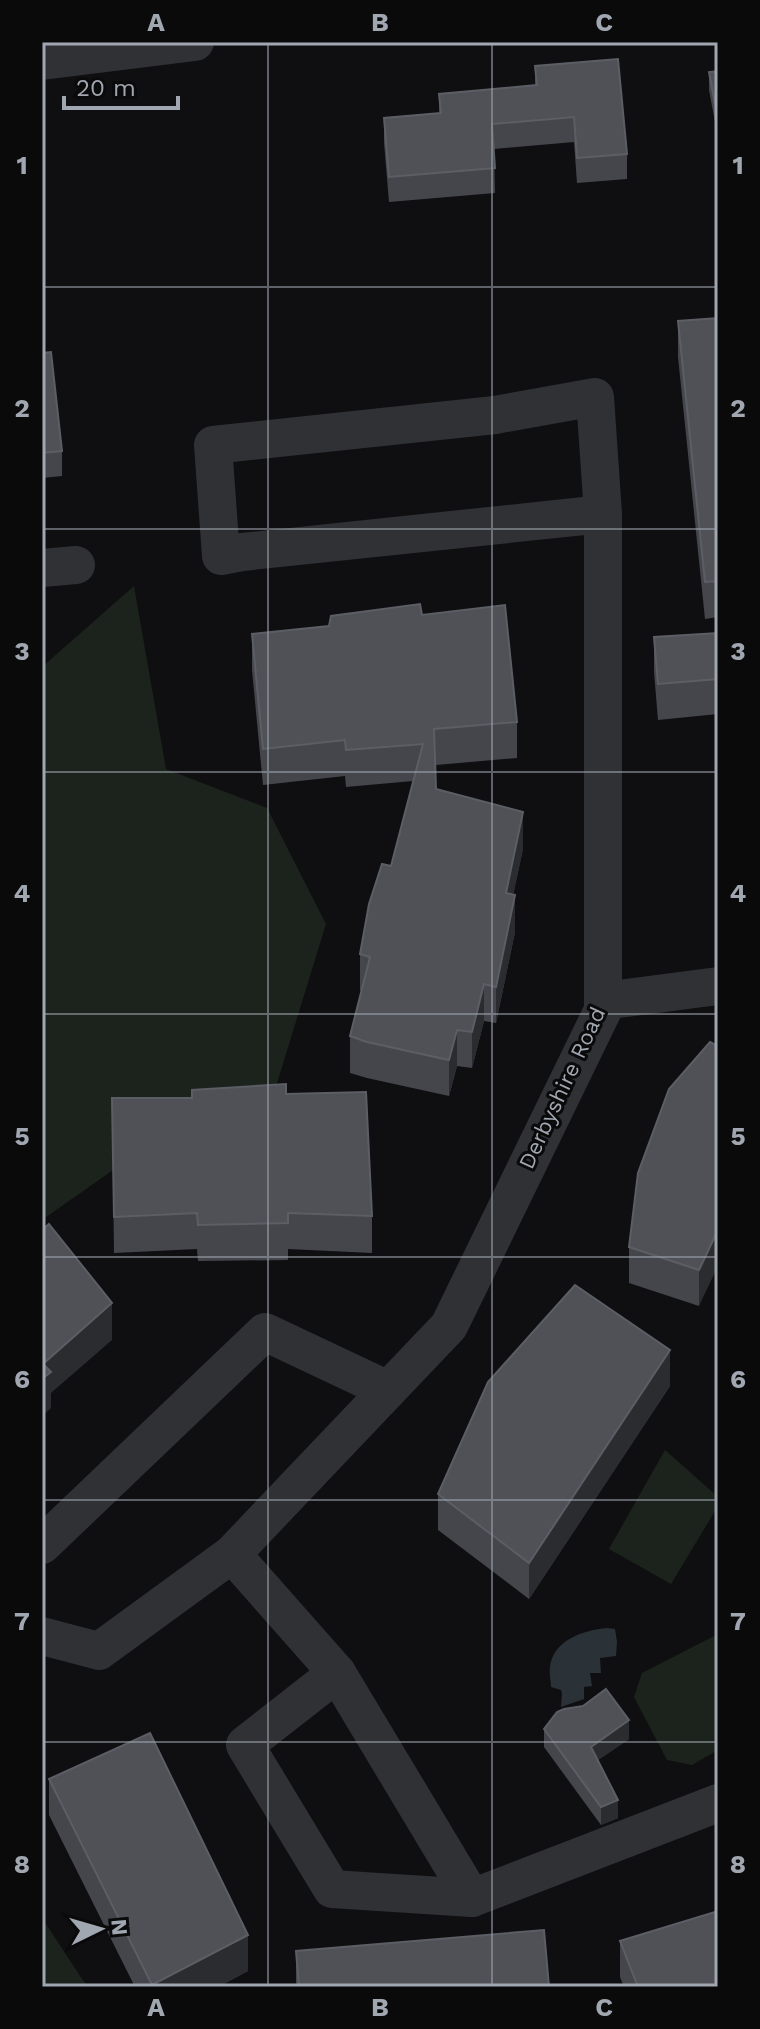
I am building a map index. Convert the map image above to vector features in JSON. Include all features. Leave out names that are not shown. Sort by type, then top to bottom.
[{"type":"street","points":[[42,61],[195,42]]},
{"type":"street","name":"Derbyshire Road","points":[[42,1636],[99,1651],[232,1554],[449,1326],[603,1010],[603,514],[595,397],[495,415],[213,445],[221,556],[603,514]]},
{"type":"street","points":[[603,1001],[718,986]]},
{"type":"street","points":[[42,1545],[265,1332],[388,1390]]},
{"type":"street","points":[[232,1554],[337,1673],[472,1898]]},
{"type":"street","points":[[337,1673],[245,1745],[332,1889],[472,1898],[718,1803]]},
{"type":"shaded area","points":[[134,586],[166,769],[267,808],[326,924],[270,1106],[167,1132],[42,1220],[42,667]]},
{"type":"shaded area","points":[[665,1450],[718,1497],[718,1506],[671,1584],[609,1549]]},
{"type":"shaded area","points":[[607,1628],[615,1629],[616,1656],[600,1658],[601,1673],[590,1673],[592,1686],[584,1687],[584,1699],[561,1707],[561,1690],[551,1687],[552,1658],[571,1638]]},
{"type":"shaded area","points":[[718,1634],[718,1750],[692,1765],[667,1760],[634,1697],[642,1673]]},
{"type":"shaded area","points":[[42,1918],[82,1979],[89,1987],[42,1987]]},
{"type":"building","points":[[618,59],[627,154],[577,158],[574,117],[492,124],[495,168],[389,177],[384,118],[441,113],[439,94],[537,85],[535,66]]},
{"type":"building","points":[[718,71],[718,120],[709,72]]},
{"type":"building","points":[[718,318],[718,581],[705,582],[678,321]]},
{"type":"building","points":[[51,352],[62,451],[42,453],[42,353]]},
{"type":"building","points":[[420,604],[422,615],[505,605],[517,722],[434,729],[436,789],[523,812],[506,893],[515,895],[496,987],[484,984],[472,1032],[457,1030],[449,1060],[350,1036],[370,957],[360,954],[369,904],[382,864],[391,866],[423,744],[346,750],[345,740],[263,749],[252,634],[329,626],[331,616]]},
{"type":"building","points":[[718,633],[718,679],[658,684],[654,637]]},
{"type":"building","points":[[710,1042],[718,1046],[718,1230],[699,1270],[629,1247],[638,1173],[669,1089]]},
{"type":"building","points":[[286,1084],[286,1094],[366,1092],[372,1216],[288,1213],[288,1223],[198,1225],[197,1213],[114,1217],[112,1098],[192,1098],[192,1090]]},
{"type":"building","points":[[49,1224],[112,1303],[43,1364],[51,1372],[42,1379],[42,1230]]},
{"type":"building","points":[[575,1285],[670,1350],[529,1563],[438,1494],[488,1382]]},
{"type":"building","points":[[606,1689],[629,1720],[591,1747],[618,1800],[601,1807],[544,1729],[557,1712],[583,1706]]},
{"type":"building","points":[[150,1733],[248,1935],[152,1985],[49,1779]]},
{"type":"building","points":[[718,1911],[718,1987],[638,1987],[620,1941]]},
{"type":"building","points":[[544,1930],[549,1987],[299,1987],[296,1951]]}]
